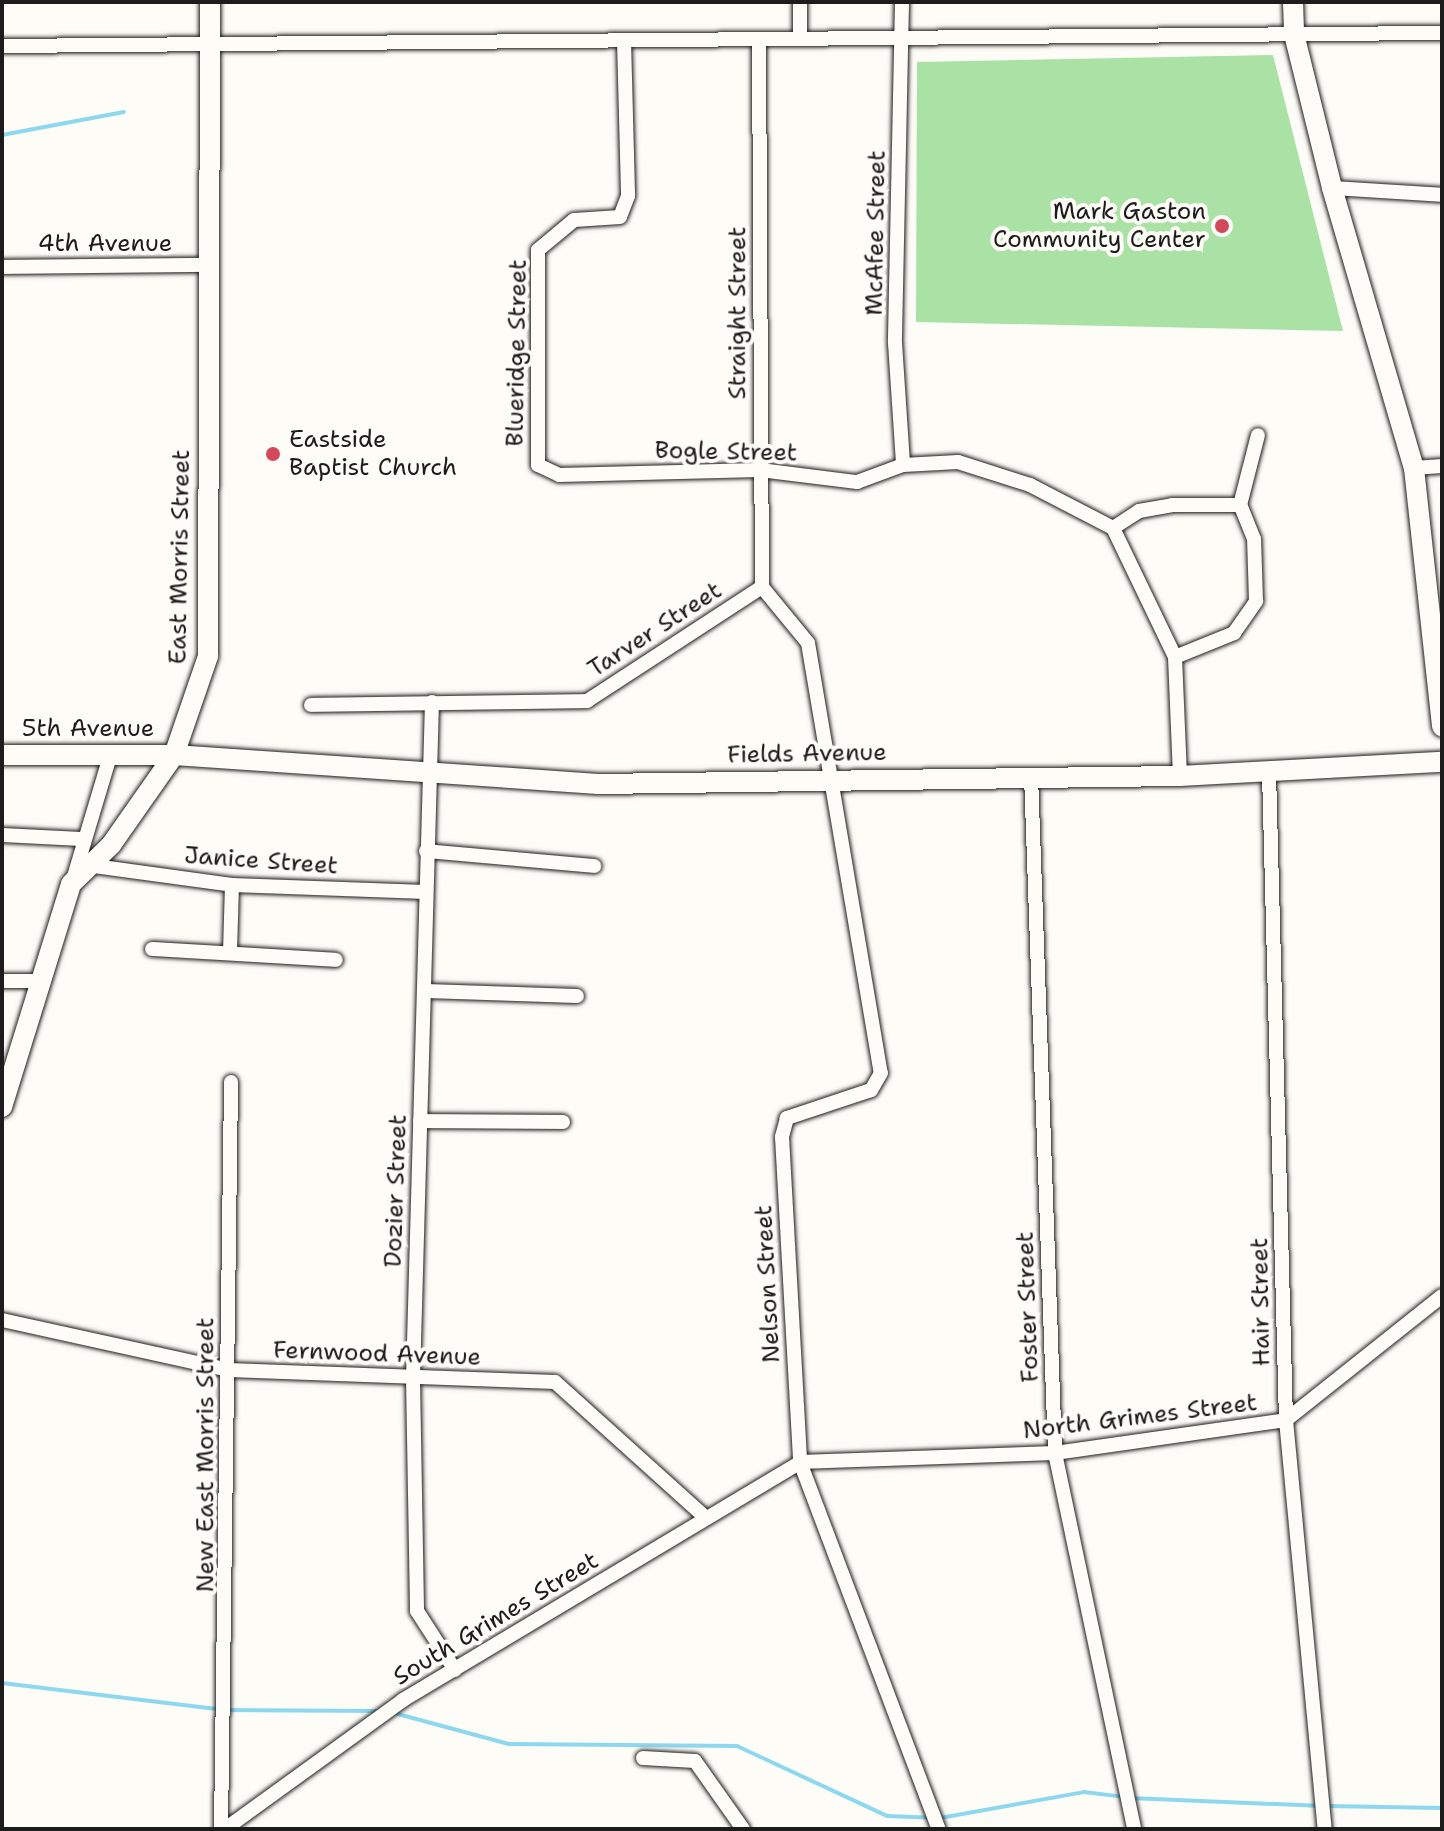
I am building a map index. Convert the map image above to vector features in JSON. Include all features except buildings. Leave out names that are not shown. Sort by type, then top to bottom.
[{"type":"street","name":"East Morris Street","points":[[71,884],[94,866],[174,755],[208,656],[210,2]]},
{"type":"street","points":[[800,2],[800,39]]},
{"type":"street","name":"McAfee Street","points":[[902,2],[895,343],[903,465]]},
{"type":"street","points":[[1293,2],[1294,34],[1332,188],[1414,468],[1442,726]]},
{"type":"street","points":[[2,46],[1442,33]]},
{"type":"street","name":"Straight Street","points":[[759,39],[762,587]]},
{"type":"street","name":"Blueridge Street","points":[[559,475],[538,465],[538,250],[574,220],[620,217],[628,196],[624,40]]},
{"type":"street","points":[[1332,188],[1442,195]]},
{"type":"street","name":"4th Avenue","points":[[2,267],[208,265]]},
{"type":"street","points":[[1175,657],[1234,633],[1256,601],[1254,539],[1240,505],[1258,435]]},
{"type":"street","name":"Bogle Street","points":[[559,475],[760,470],[857,482],[903,465],[958,462],[1030,485],[1113,528]]},
{"type":"street","points":[[1414,468],[1442,466]]},
{"type":"street","points":[[1180,776],[1175,657],[1113,528],[1139,511],[1172,505],[1240,505]]},
{"type":"street","points":[[762,587],[808,643],[830,779]]},
{"type":"street","name":"Tarver Street","points":[[311,705],[587,701],[762,587]]},
{"type":"street","name":"Dozier Street","points":[[432,702],[413,1379],[417,1611],[455,1670]]},
{"type":"street","points":[[2,1107],[71,884],[81,839],[111,753]]},
{"type":"street","name":"5th Avenue","points":[[2,755],[174,755]]},
{"type":"street","name":"Fields Avenue","points":[[174,755],[429,770],[598,784],[1031,775],[1180,776],[1442,762]]},
{"type":"street","name":"Hair Street","points":[[1269,772],[1286,1420],[1325,1829]]},
{"type":"street","name":"Foster Street","points":[[1031,775],[1055,1453],[1134,1829]]},
{"type":"street","name":"Nelson Street","points":[[830,779],[881,1073],[871,1090],[787,1118],[782,1137],[800,1462],[939,1829]]},
{"type":"street","points":[[2,835],[81,839]]},
{"type":"street","points":[[426,851],[594,866]]},
{"type":"street","name":"Janice Street","points":[[94,866],[232,885],[426,892]]},
{"type":"street","points":[[230,952],[232,885]]},
{"type":"street","points":[[152,949],[336,960]]},
{"type":"street","points":[[2,981],[42,981]]},
{"type":"street","points":[[426,991],[577,996]]},
{"type":"street","name":"New East Morris Street","points":[[223,1829],[231,1082]]},
{"type":"street","points":[[420,1121],[563,1122]]},
{"type":"street","name":"North Grimes Street","points":[[800,1462],[1055,1453],[1286,1420],[1442,1296]]},
{"type":"street","name":"Fernwood Avenue","points":[[2,1320],[229,1370],[555,1382],[704,1516]]},
{"type":"street","name":"South Grimes Street","points":[[223,1829],[455,1670],[704,1516],[800,1462]]},
{"type":"street","points":[[643,1758],[695,1761],[743,1829]]},
{"type":"green space","points":[[1273,55],[1343,331],[916,322],[917,62]]},
{"type":"waterway","points":[[2,135],[124,112]]},
{"type":"waterway","points":[[2,1683],[218,1709]]},
{"type":"waterway","points":[[226,1710],[381,1711]]},
{"type":"waterway","points":[[394,1713],[509,1744],[737,1746],[887,1816],[940,1818],[1084,1792],[1122,1797]]},
{"type":"waterway","points":[[1130,1798],[1317,1806]]},
{"type":"waterway","points":[[1326,1806],[1442,1808]]},
{"type":"place","name":"Mark Gaston Community Center","points":[[1222,226]]},
{"type":"place","name":"Eastside Baptist Church","points":[[273,454]]}]
